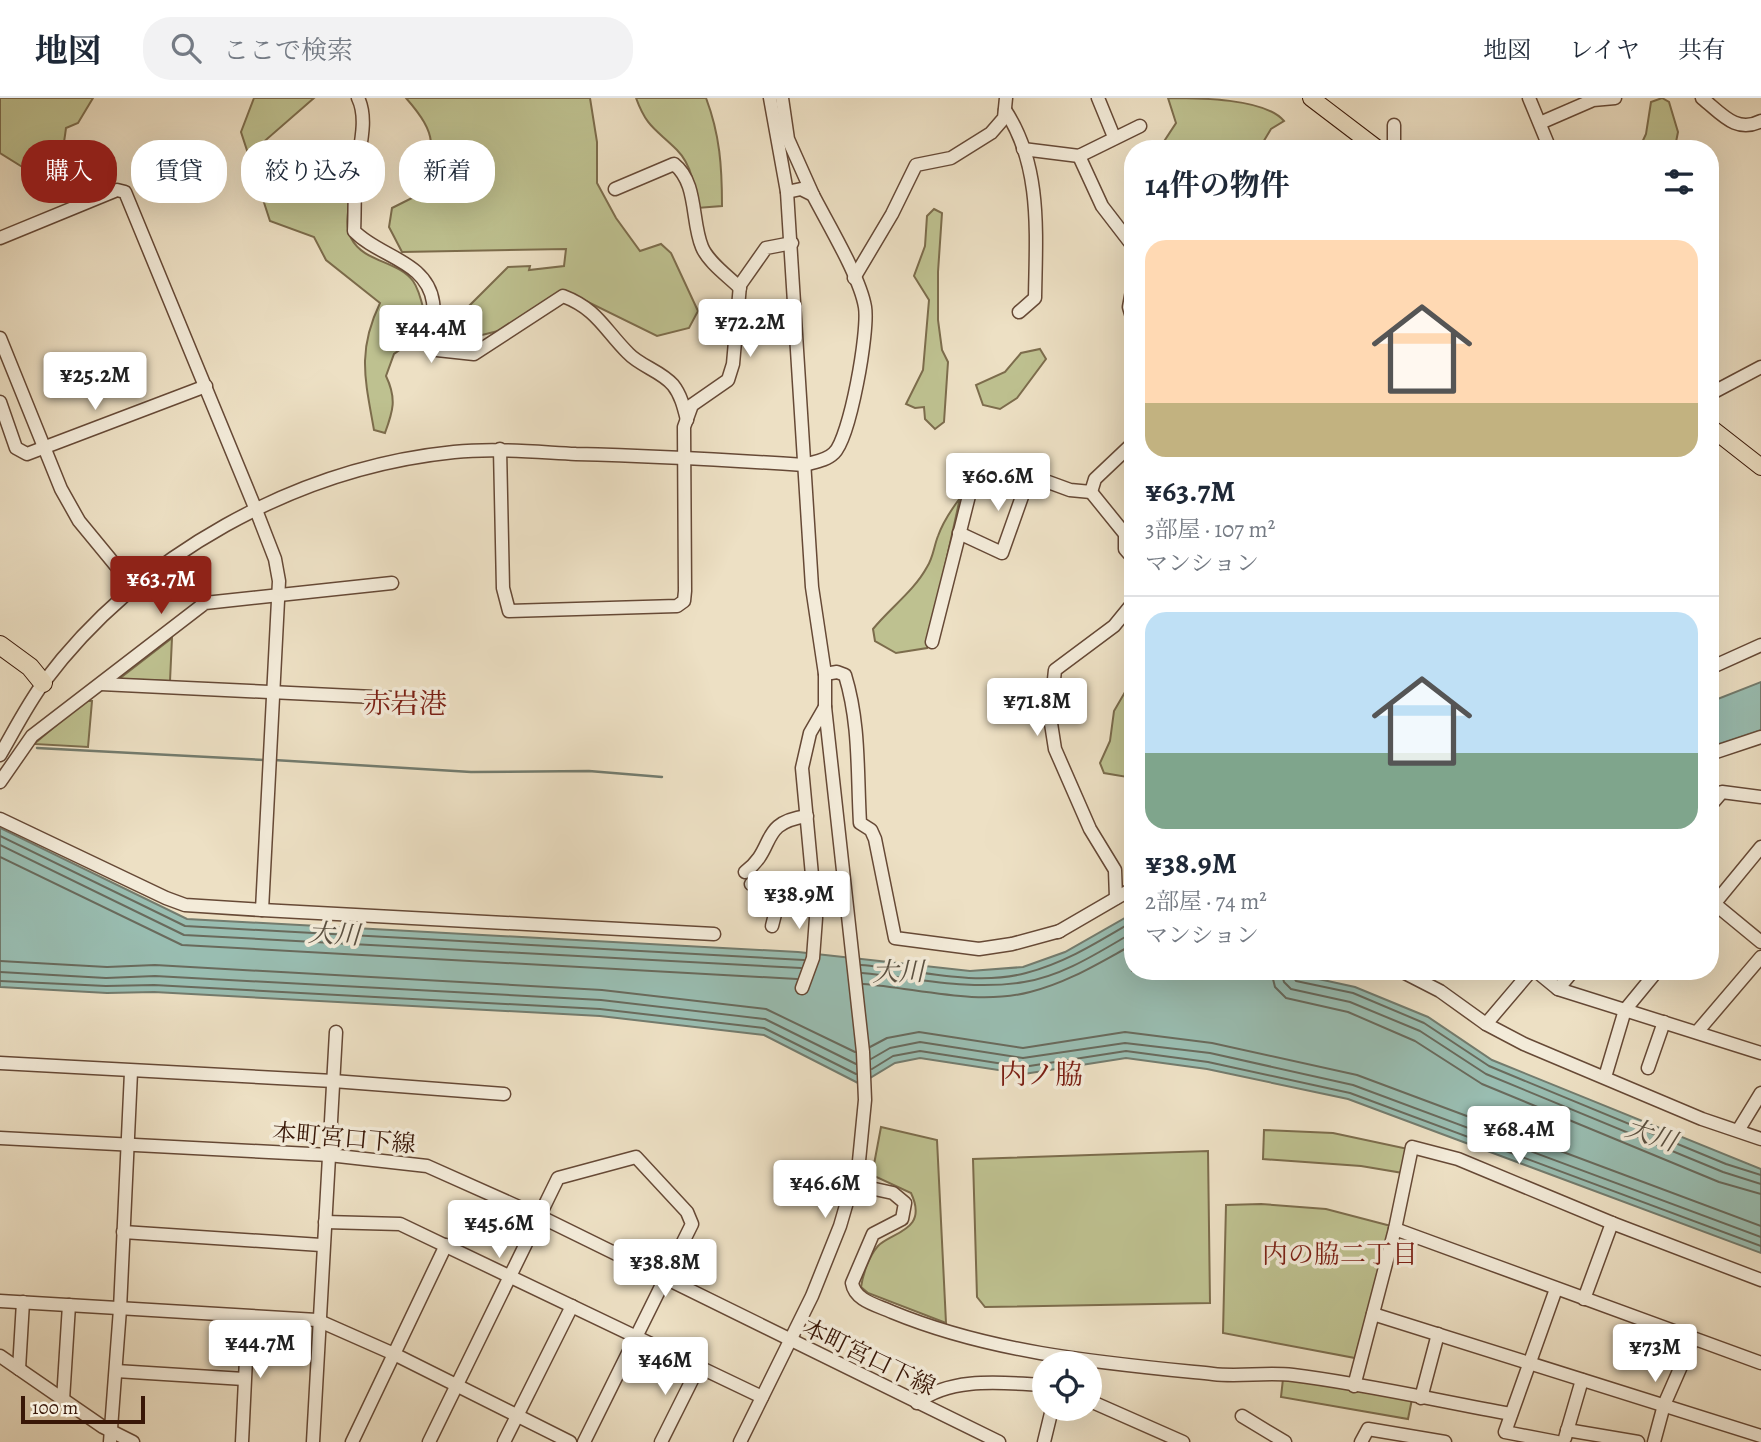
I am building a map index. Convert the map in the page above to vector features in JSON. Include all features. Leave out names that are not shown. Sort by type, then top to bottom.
[{"type":"highway","points":[[0,645],[30,667],[43,683]]},
{"type":"highway","points":[[0,658],[23,676],[43,683]]},
{"type":"main road","points":[[1311,98],[1366,140]]},
{"type":"main road","points":[[1719,434],[1761,467]]},
{"type":"street","points":[[358,98],[361,104],[361,143],[356,175],[354,231],[367,244],[412,266],[427,284],[434,303],[428,340],[437,350],[474,354],[563,296],[579,302],[603,320],[629,354],[672,384],[687,421]]},
{"type":"street","points":[[740,1442],[840,1226],[859,1161],[865,1100],[863,1052],[825,707],[825,674],[811,587],[788,192],[770,98]]},
{"type":"street","points":[[0,755],[43,683],[86,633],[154,572],[256,510],[361,469],[426,456],[500,449],[803,465],[825,459],[834,453],[843,439],[851,412],[866,327],[865,305],[788,139],[782,98]]},
{"type":"street","points":[[1098,98],[1114,137]]},
{"type":"street","points":[[1529,98],[1547,140]]},
{"type":"street","points":[[1540,123],[1593,100],[1615,98]]},
{"type":"street","points":[[1702,98],[1737,126],[1745,127],[1761,121]]},
{"type":"street","points":[[854,278],[892,214],[916,165],[951,158],[968,149],[991,133],[1004,118],[1005,104]]},
{"type":"street","points":[[1005,104],[1018,130],[1037,200],[1035,298],[1019,312]]},
{"type":"street","points":[[1394,125],[1394,140]]},
{"type":"street","points":[[1023,149],[1079,156],[1140,126]]},
{"type":"street","points":[[1079,156],[1102,205],[1124,234]]},
{"type":"street","points":[[615,189],[674,164],[682,170],[691,194],[703,251],[740,288]]},
{"type":"street","points":[[788,192],[801,189],[813,195]]},
{"type":"street","points":[[0,238],[117,190],[125,192],[256,510],[275,559],[278,595],[262,910]]},
{"type":"street","points":[[500,449],[503,588],[509,611],[677,606],[684,601],[683,457],[687,421],[692,405],[728,380],[733,364],[740,288],[766,248],[792,243]]},
{"type":"street","points":[[0,338],[61,489],[79,521],[135,589]]},
{"type":"street","points":[[1719,389],[1761,368]]},
{"type":"street","points":[[0,402],[16,448],[27,454],[206,386]]},
{"type":"street","points":[[1091,492],[1095,479],[1124,452]]},
{"type":"street","points":[[932,642],[973,481],[981,472],[999,464],[1070,490],[1091,492],[1124,530]]},
{"type":"street","points":[[959,533],[1002,553],[1030,474]]},
{"type":"street","points":[[0,782],[32,736],[205,603],[392,583]]},
{"type":"street","points":[[1116,898],[1115,870],[1090,829],[1065,774],[1055,749],[1050,717],[1055,670],[1114,626],[1124,614]]},
{"type":"street","points":[[1719,664],[1761,645]]},
{"type":"street","points":[[825,674],[837,672],[845,675],[854,707],[859,733],[856,747],[860,822],[871,830],[874,839],[895,938],[979,949],[1012,944],[1059,932],[1124,894]]},
{"type":"street","points":[[101,684],[437,700]]},
{"type":"street","points":[[802,988],[813,958],[815,887],[802,768],[810,733],[825,707]]},
{"type":"street","points":[[1719,751],[1761,737]]},
{"type":"street","points":[[1719,796],[1722,792],[1761,797]]},
{"type":"street","points":[[807,816],[781,822],[770,834],[748,878],[781,891],[815,887]]},
{"type":"street","points":[[0,819],[185,905],[714,934]]},
{"type":"street","points":[[1719,895],[1761,847]]},
{"type":"street","points":[[772,926],[781,891]]},
{"type":"street","points":[[1719,910],[1761,942]]},
{"type":"street","points":[[1697,1032],[1761,957]]},
{"type":"street","points":[[1419,980],[1440,991],[1486,1024],[1702,1119],[1739,1129],[1761,1139]]},
{"type":"street","points":[[1486,1024],[1523,980]]},
{"type":"street","points":[[1547,980],[1558,989],[1761,1053]]},
{"type":"street","points":[[1558,989],[1566,980]]},
{"type":"street","points":[[1605,1077],[1625,1010],[1650,980]]},
{"type":"street","points":[[1648,1068],[1664,1022]]},
{"type":"street","points":[[313,1442],[321,1245],[325,1222],[336,1032]]},
{"type":"street","points":[[0,1063],[333,1081],[504,1094]]},
{"type":"street","points":[[110,1437],[120,1309],[131,1072]]},
{"type":"street","points":[[1739,1129],[1761,1093]]},
{"type":"street","name":"本町宮口下線","points":[[0,1138],[329,1155],[427,1166],[539,1216],[665,1281],[999,1442]]},
{"type":"street","points":[[1354,1386],[1395,1229],[1412,1147],[1458,1159],[1612,1223],[1761,1280]]},
{"type":"street","points":[[429,1442],[558,1178],[636,1157],[687,1212],[692,1224],[584,1442]]},
{"type":"street","points":[[852,1184],[893,1193],[905,1203],[902,1219],[873,1234],[852,1283],[853,1290],[862,1298],[911,1319],[984,1344],[1088,1360],[1215,1374],[1291,1375],[1511,1414]]},
{"type":"street","points":[[325,1222],[400,1224],[698,1368],[762,1396]]},
{"type":"street","points":[[1584,1299],[1612,1223]]},
{"type":"street","points":[[1395,1229],[1761,1363]]},
{"type":"street","points":[[123,1232],[321,1245]]},
{"type":"street","points":[[352,1442],[446,1245]]},
{"type":"street","points":[[1556,1289],[1505,1432],[1557,1442]]},
{"type":"street","points":[[0,1301],[317,1320],[394,1354],[570,1442]]},
{"type":"street","points":[[19,1369],[23,1302]]},
{"type":"street","points":[[64,1400],[69,1305]]},
{"type":"street","points":[[504,1442],[572,1306]]},
{"type":"street","points":[[1373,1314],[1761,1436]]},
{"type":"street","points":[[242,1442],[248,1317]]},
{"type":"street","points":[[1421,1398],[1438,1334]]},
{"type":"street","points":[[1654,1442],[1664,1405],[1693,1339]]},
{"type":"street","points":[[0,1356],[64,1400],[110,1437],[133,1442]]},
{"type":"street","points":[[661,1442],[698,1368]]},
{"type":"street","points":[[116,1371],[244,1378]]},
{"type":"street","points":[[1582,1380],[1565,1436],[1638,1442]]},
{"type":"street","points":[[917,1403],[930,1393],[948,1388],[997,1383],[1032,1384]]},
{"type":"street","points":[[1102,1406],[1183,1442]]},
{"type":"street","points":[[1242,1416],[1285,1442]]},
{"type":"street","points":[[1044,1442],[1049,1421]]},
{"type":"street","points":[[1363,1442],[1368,1435],[1375,1434],[1434,1441]]},
{"type":"green space","points":[[0,98],[93,98],[78,123],[66,128],[64,140],[21,140],[21,166],[0,153]]},
{"type":"green space","points":[[254,98],[314,98],[266,140],[244,140],[241,132]]},
{"type":"green space","points":[[406,98],[590,98],[597,142],[597,183],[616,218],[640,251],[661,244],[671,253],[698,311],[689,328],[657,336],[580,298],[553,301],[498,331],[470,338],[461,330],[460,315],[508,267],[530,266],[529,270],[564,266],[566,249],[402,252],[389,227],[392,208],[402,203],[495,203],[495,140],[430,140],[425,124]]},
{"type":"green space","points":[[636,98],[706,98],[719,151],[722,206],[697,208],[694,185],[686,163],[677,150],[648,122]]},
{"type":"green space","points":[[1168,98],[1212,99],[1247,104],[1275,113],[1284,121],[1271,129],[1264,140],[1165,140],[1176,123]]},
{"type":"green space","points":[[1662,98],[1669,102],[1678,132],[1676,140],[1643,140],[1651,102]]},
{"type":"green space","points":[[264,203],[349,203],[348,231],[357,246],[372,257],[406,274],[418,290],[427,323],[422,334],[394,354],[386,376],[393,405],[385,433],[374,430],[365,365],[368,336],[380,303],[326,260],[314,237],[270,221]]},
{"type":"green space","points":[[934,209],[942,213],[938,320],[942,350],[948,362],[944,422],[935,429],[925,419],[924,407],[915,408],[906,404],[923,370],[929,300],[914,276],[925,246],[927,216]]},
{"type":"green space","points":[[1040,349],[1046,359],[1017,398],[1000,409],[983,405],[976,385],[1005,372],[1021,353]]},
{"type":"green space","points":[[960,498],[927,648],[896,653],[875,641],[873,629],[922,576],[931,560],[942,526]]},
{"type":"green space","points":[[172,638],[170,681],[119,679]]},
{"type":"green space","points":[[1124,694],[1124,776],[1104,773],[1100,763],[1110,741],[1114,711]]},
{"type":"green space","points":[[85,701],[92,701],[88,747],[34,744]]},
{"type":"green space","points":[[881,1127],[937,1140],[946,1323],[868,1293],[861,1287],[867,1265],[878,1246],[912,1223],[915,1215],[911,1193],[872,1175]]},
{"type":"green space","points":[[1264,1130],[1333,1133],[1408,1149],[1403,1173],[1361,1166],[1263,1159]]},
{"type":"green space","points":[[1208,1151],[1210,1303],[985,1307],[977,1297],[973,1159]]},
{"type":"green space","points":[[1261,1204],[1326,1209],[1391,1226],[1355,1358],[1223,1333],[1226,1205]]},
{"type":"green space","points":[[1283,1379],[1412,1399],[1408,1419],[1281,1397]]},
{"type":"water","points":[[1761,682],[1761,730],[1719,744],[1719,698]]},
{"type":"water","name":"大川","points":[[0,828],[187,919],[798,952],[970,971],[1023,967],[1065,952],[1124,919],[1124,980],[1323,980],[1355,987],[1428,1017],[1492,1060],[1761,1169],[1761,1253],[1348,1099],[1207,1069],[1126,1058],[1024,1074],[920,1058],[895,1063],[860,1084],[764,1035],[600,1016],[154,992],[107,993],[0,987]]},
{"type":"waterway","points":[[37,748],[264,760]]},
{"type":"waterway","points":[[274,760],[471,772],[589,771],[662,777]]},
{"type":"district","name":"赤岩港","points":[[405,704]]},
{"type":"district","name":"内ノ脇","points":[[1041,1075]]},
{"type":"district","name":"内の脇二丁目","points":[[1340,1254]]}]
